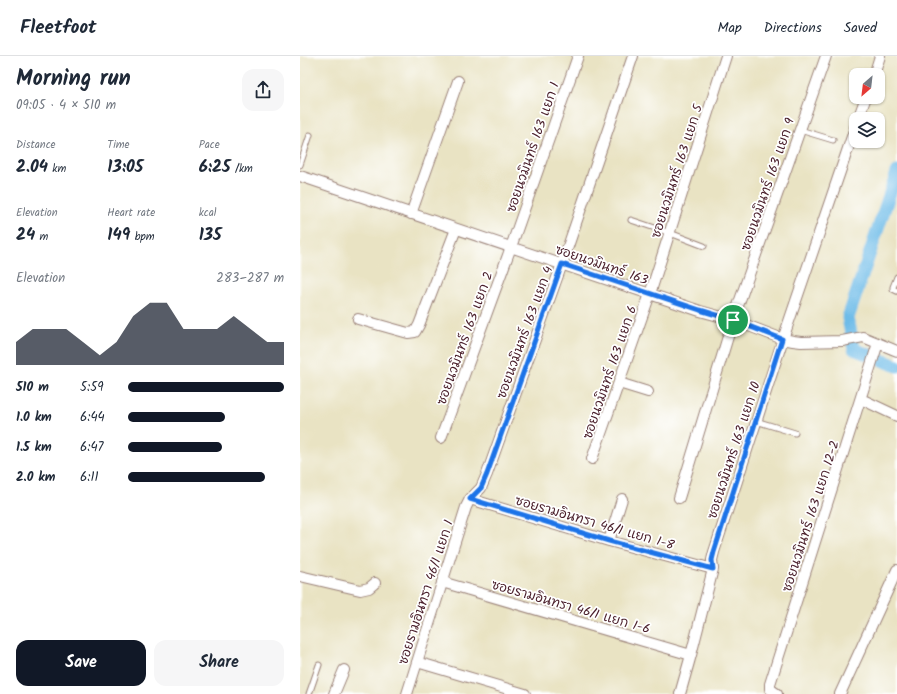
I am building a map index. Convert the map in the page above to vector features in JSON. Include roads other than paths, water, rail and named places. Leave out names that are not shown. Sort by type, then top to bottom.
[{"type":"street","name":"ซอยนวมินทร์ 163 แยก 1","points":[[511,248],[578,56]]},
{"type":"street","name":"ซอยนวมินทร์ 163 แยก 4","points":[[470,499],[481,488],[487,474],[562,264],[633,56]]},
{"type":"street","name":"ซอยนวมินทร์ 163 แยก 5","points":[[650,294],[726,56]]},
{"type":"street","name":"ซอยนวมินทร์ 163 แยก 9","points":[[679,498],[733,320],[826,56]]},
{"type":"street","points":[[876,68],[880,56]]},
{"type":"street","points":[[411,214],[458,81]]},
{"type":"street","points":[[782,339],[849,145]]},
{"type":"street","name":"ซอยนวมินทร์ 163","points":[[300,176],[511,248],[733,320],[782,339],[801,342],[842,341],[863,337],[877,347],[897,351]]},
{"type":"street","points":[[358,319],[408,333],[415,332],[420,325],[456,229]]},
{"type":"street","name":"ซอยนวมินทร์ 163 แยก 2","points":[[441,438],[511,248]]},
{"type":"street","name":"ซอยนวมินทร์ 163 แยก 6","points":[[592,459],[650,294]]},
{"type":"street","name":"ซอยนวมินทร์ 163 แยก 10","points":[[680,694],[692,655],[713,569],[712,560],[714,552],[782,339]]},
{"type":"street","name":"ซอยนวมินทร์ 163 แยก 12-2","points":[[777,694],[770,689],[770,684],[877,347]]},
{"type":"street","points":[[619,383],[648,392]]},
{"type":"street","points":[[861,399],[897,416]]},
{"type":"street","name":"ซอยรามอินทรา 46/1 แยก 1-8","points":[[470,499],[609,541],[713,569]]},
{"type":"street","name":"ซอยรามอินทรา 46/1 แยก 1","points":[[407,694],[466,507],[470,499]]},
{"type":"street","points":[[609,541],[622,499]]},
{"type":"street","points":[[840,694],[897,570]]},
{"type":"street","points":[[300,576],[360,590],[369,588],[375,584]]},
{"type":"street","name":"ซอยรามอินทรา 46/1 แยก 1-6","points":[[442,582],[692,655]]},
{"type":"street","points":[[417,662],[524,694]]},
{"type":"street","points":[[334,694],[344,670]]},
{"type":"lane","points":[[800,130],[833,140]]},
{"type":"lane","points":[[300,165],[310,135]]},
{"type":"lane","points":[[631,220],[704,246]]},
{"type":"lane","points":[[897,277],[893,290],[897,291]]},
{"type":"lane","points":[[756,421],[795,433]]},
{"type":"lane","points":[[309,694],[319,665]]},
{"type":"waterway","points":[[897,172],[848,318],[854,349],[897,366]]}]
